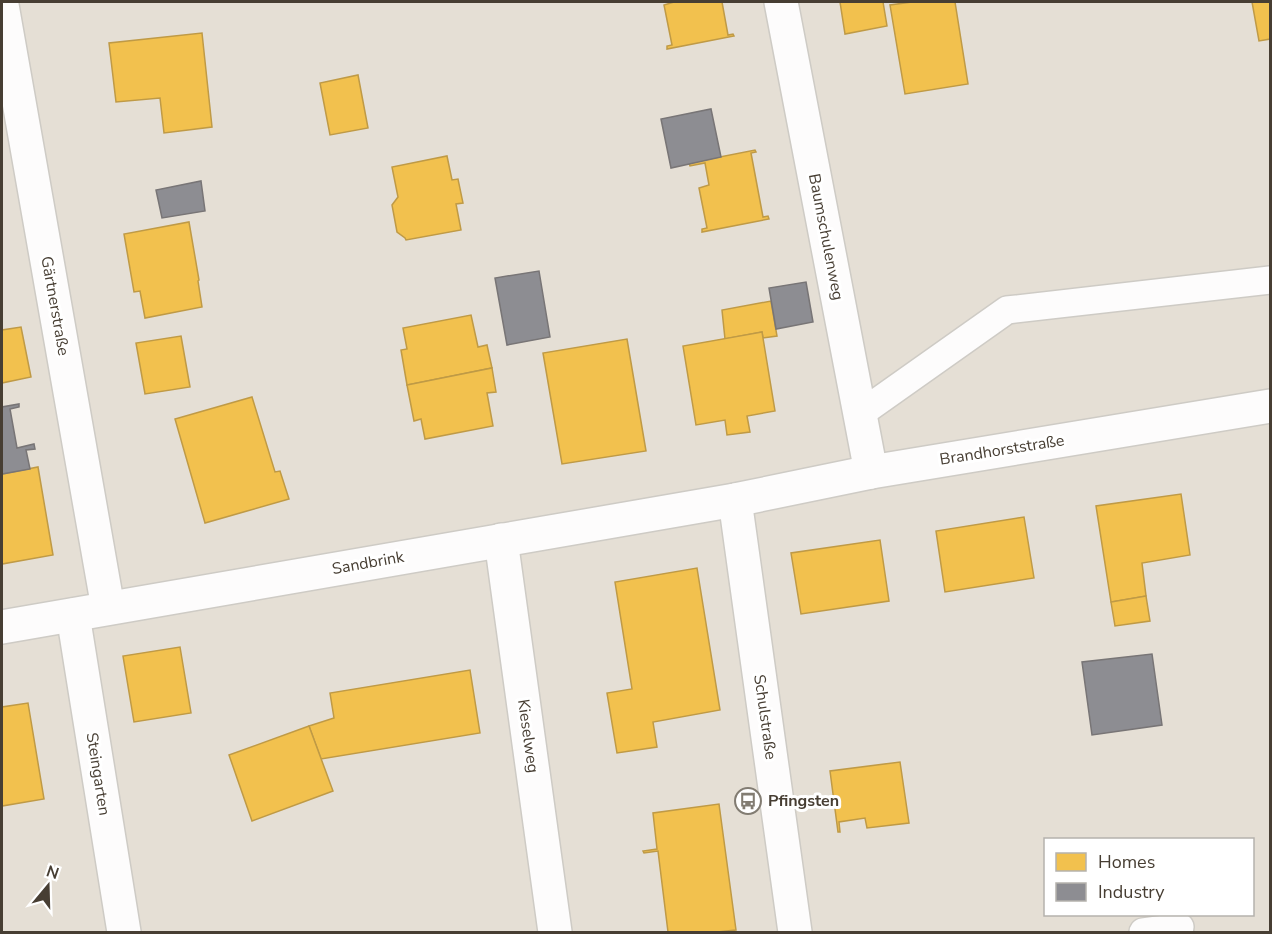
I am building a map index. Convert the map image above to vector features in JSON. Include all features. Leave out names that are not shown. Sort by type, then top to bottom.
[{"type":"street","name":"Baumschulenweg","points":[[781,2],[871,472]]},
{"type":"street","name":"Gärtnerstraße","points":[[2,5],[108,608]]},
{"type":"street","name":"Brandhorststraße","points":[[735,500],[871,472],[1270,406]]},
{"type":"street","name":"Sandbrink","points":[[2,627],[735,500]]},
{"type":"street","name":"Schulstraße","points":[[735,500],[795,933]]},
{"type":"street","name":"Kieselweg","points":[[501,540],[555,933]]},
{"type":"street","name":"Steingarten","points":[[73,615],[124,933]]},
{"type":"lane","points":[[860,414],[1007,309],[1270,280]]},
{"type":"lane","points":[[1143,933],[1180,927]]},
{"type":"shaded area","points":[[2,2],[1270,2],[1270,932],[2,932]]},
{"type":"building: Homes","points":[[674,2],[722,2],[728,35],[733,34],[734,36],[667,49],[667,46],[672,45],[664,5]]},
{"type":"building: Homes","points":[[840,2],[883,2],[887,26],[845,34]]},
{"type":"building: Homes","points":[[912,2],[955,2],[968,84],[905,94],[890,5]]},
{"type":"building: Homes","points":[[1252,2],[1270,2],[1270,39],[1259,41]]},
{"type":"building: Homes","points":[[202,33],[212,127],[164,133],[160,98],[116,102],[109,43]]},
{"type":"building: Homes","points":[[358,75],[368,128],[330,135],[320,83]]},
{"type":"building: Homes","points":[[755,150],[756,152],[751,153],[763,217],[768,216],[769,219],[702,232],[702,229],[707,228],[699,188],[709,185],[705,163],[690,166],[689,163]]},
{"type":"building: Homes","points":[[447,156],[452,180],[458,179],[463,203],[456,204],[461,230],[406,240],[397,232],[392,205],[398,197],[392,167]]},
{"type":"building: Homes","points":[[189,222],[202,307],[145,318],[140,291],[134,292],[124,234]]},
{"type":"building: Homes","points":[[771,301],[777,336],[763,338],[762,332],[725,339],[722,310]]},
{"type":"building: Homes","points":[[471,315],[478,347],[487,345],[492,368],[407,385],[401,350],[407,349],[403,328]]},
{"type":"building: Homes","points":[[21,327],[31,377],[2,383],[2,330]]},
{"type":"building: Homes","points":[[762,332],[775,411],[747,416],[750,432],[727,435],[725,420],[696,425],[683,346]]},
{"type":"building: Homes","points":[[181,336],[190,387],[145,394],[136,343]]},
{"type":"building: Homes","points":[[627,339],[646,451],[562,464],[543,353]]},
{"type":"building: Homes","points":[[492,368],[496,392],[487,393],[493,426],[425,439],[421,419],[414,421],[407,385]]},
{"type":"building: Homes","points":[[252,397],[275,472],[280,471],[289,499],[205,523],[175,419]]},
{"type":"building: Homes","points":[[38,467],[53,555],[2,564],[2,474]]},
{"type":"building: Homes","points":[[1181,494],[1190,555],[1142,563],[1146,596],[1111,602],[1096,506]]},
{"type":"building: Homes","points":[[1024,517],[1034,578],[945,592],[936,531]]},
{"type":"building: Homes","points":[[880,540],[889,601],[801,614],[791,553]]},
{"type":"building: Homes","points":[[697,568],[720,710],[653,722],[657,747],[617,753],[607,693],[632,689],[615,582]]},
{"type":"building: Homes","points":[[1146,596],[1150,621],[1115,626],[1111,602]]},
{"type":"building: Homes","points":[[180,647],[191,713],[134,722],[123,656]]},
{"type":"building: Homes","points":[[470,670],[480,733],[321,759],[309,726],[334,718],[330,693]]},
{"type":"building: Homes","points":[[28,703],[44,799],[2,806],[2,707]]},
{"type":"building: Homes","points":[[309,726],[333,791],[252,821],[229,755]]},
{"type":"building: Homes","points":[[900,762],[909,823],[867,828],[865,818],[839,822],[840,832],[838,832],[830,771]]},
{"type":"building: Homes","points":[[719,804],[736,930],[668,932],[658,851],[644,853],[643,851],[657,849],[653,813]]},
{"type":"building: Industry","points":[[711,109],[721,157],[671,168],[661,119]]},
{"type":"building: Industry","points":[[201,181],[205,211],[162,218],[156,190]]},
{"type":"building: Industry","points":[[539,271],[550,337],[507,345],[495,278]]},
{"type":"building: Industry","points":[[806,282],[813,322],[776,329],[769,288]]},
{"type":"building: Industry","points":[[19,404],[19,407],[10,409],[17,448],[34,444],[35,449],[26,450],[30,469],[2,474],[2,407]]},
{"type":"building: Industry","points":[[1152,654],[1162,725],[1092,735],[1082,662]]},
{"type":"place","name":"Pfingsten","points":[[748,801]]}]
